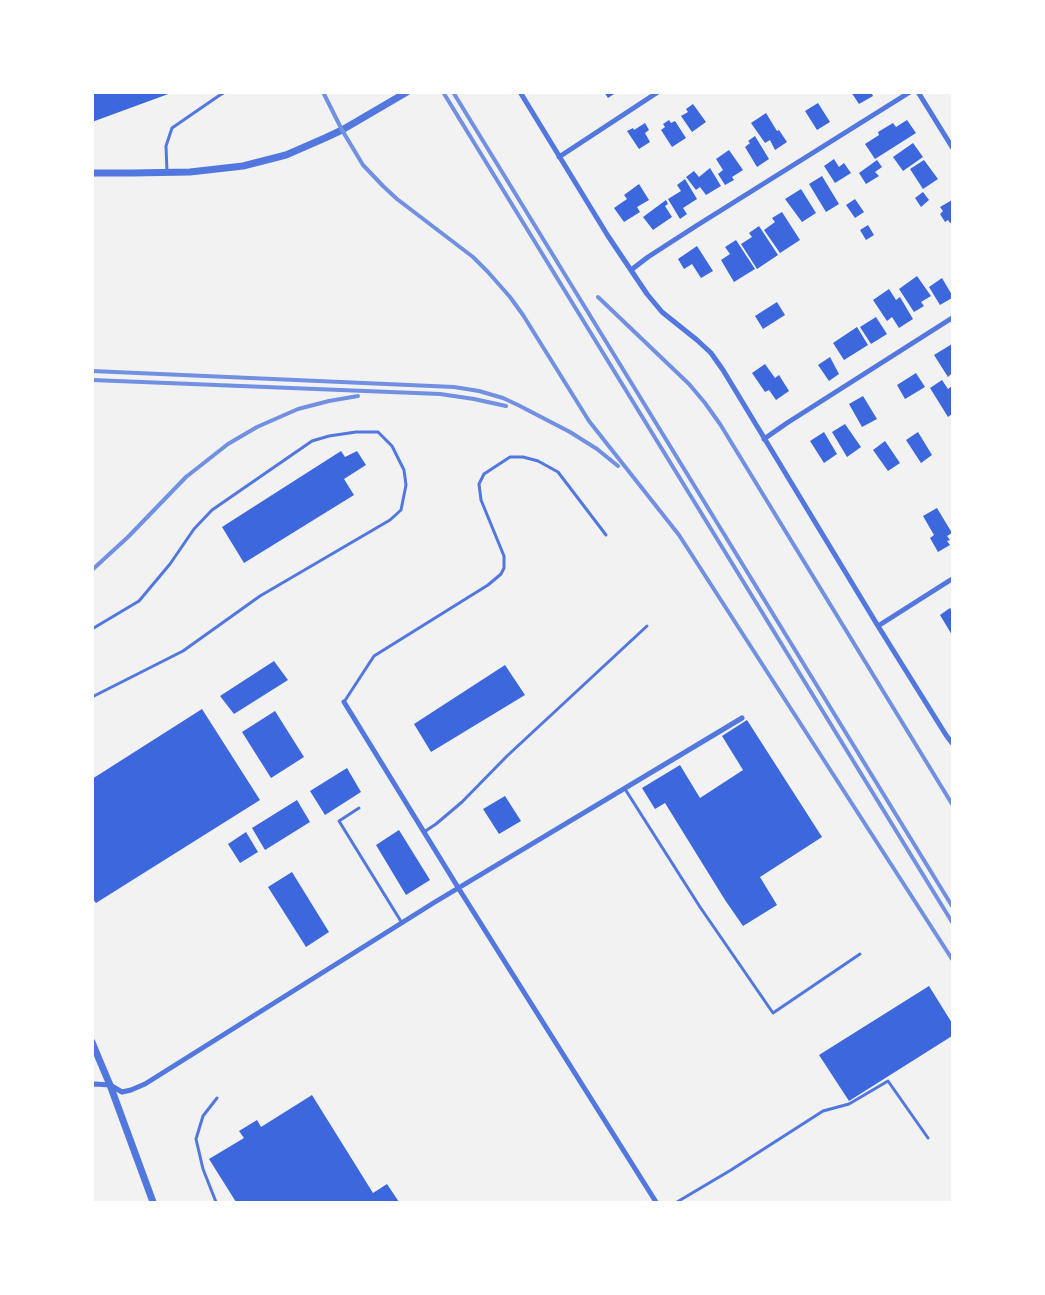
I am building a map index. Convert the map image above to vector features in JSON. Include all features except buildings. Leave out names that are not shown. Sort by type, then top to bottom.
[{"type":"street","points":[[92,173],[190,172],[244,166],[286,155],[342,130],[407,92]]},
{"type":"street","points":[[520,92],[608,236],[647,294],[662,312],[711,353],[723,370],[878,626],[952,743]]},
{"type":"street","points":[[559,157],[658,92]]},
{"type":"street","points":[[630,270],[648,256],[910,92]]},
{"type":"street","points":[[918,92],[952,147]]},
{"type":"street","points":[[764,439],[952,318]]},
{"type":"street","points":[[878,626],[952,579]]},
{"type":"street","points":[[344,702],[458,889],[656,1202]]},
{"type":"street","points":[[92,1085],[110,1085],[122,1092],[145,1084],[402,923],[742,718]]},
{"type":"street","points":[[92,1042],[110,1085],[153,1202]]},
{"type":"lane","points":[[167,173],[166,146],[172,128],[225,92]]},
{"type":"lane","points":[[92,629],[139,601],[170,564],[194,529],[212,510],[312,441],[356,432],[378,432],[392,446],[404,470],[406,486],[401,510],[390,520],[260,596],[183,651],[92,697]]},
{"type":"lane","points":[[344,702],[374,656],[488,585],[501,574],[504,568],[504,556],[481,500],[479,484],[484,474],[510,457],[523,457],[538,461],[558,472],[606,535]]},
{"type":"lane","points":[[424,833],[462,802],[508,756],[647,626]]},
{"type":"lane","points":[[625,789],[700,907],[773,1013],[860,954]]},
{"type":"lane","points":[[359,808],[339,821],[402,923]]},
{"type":"lane","points":[[677,1202],[824,1111],[849,1104],[888,1081],[928,1138]]},
{"type":"lane","points":[[216,1202],[203,1169],[196,1139],[203,1116],[217,1098]]},
{"type":"railway","points":[[323,92],[342,130],[363,165],[397,199],[473,257],[510,297],[589,421],[679,535],[952,959]]},
{"type":"railway","points":[[443,92],[952,922]]},
{"type":"railway","points":[[453,92],[952,906]]},
{"type":"railway","points":[[598,297],[689,384],[720,424],[952,804]]},
{"type":"railway","points":[[92,371],[454,387],[479,391],[503,398],[570,432],[597,449],[618,466]]},
{"type":"railway","points":[[92,380],[440,394],[506,406]]},
{"type":"railway","points":[[92,570],[128,537],[186,477],[228,444],[257,427],[298,409],[358,396]]}]
